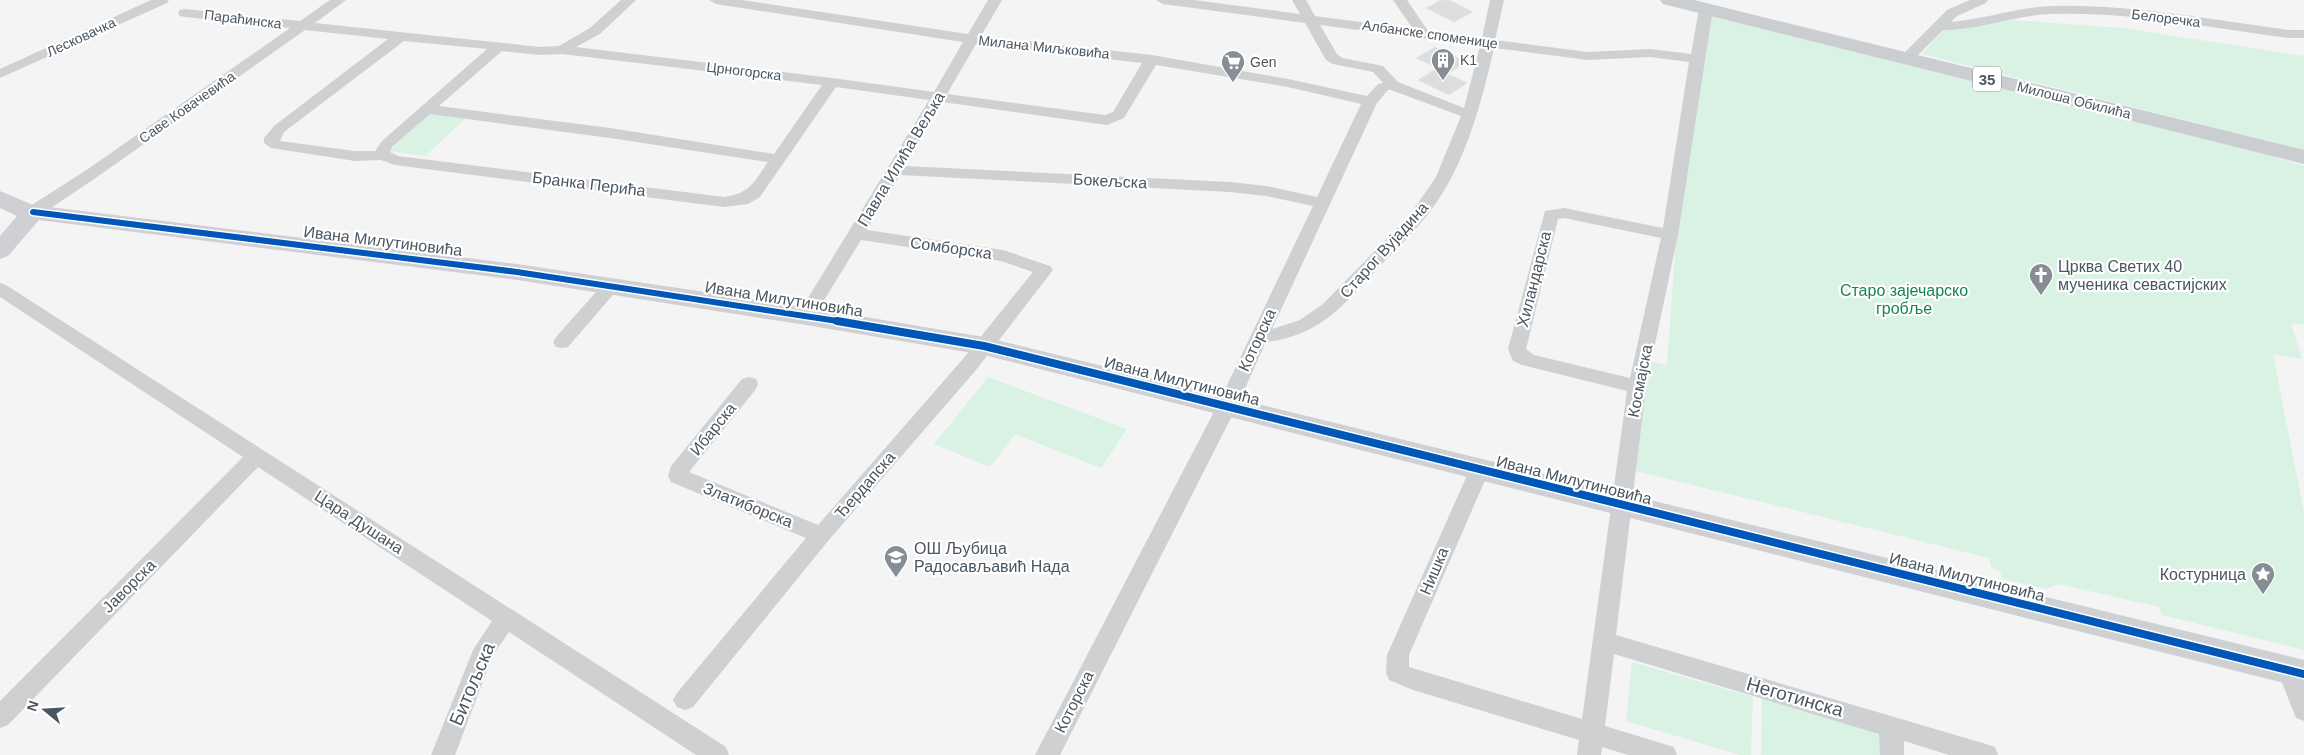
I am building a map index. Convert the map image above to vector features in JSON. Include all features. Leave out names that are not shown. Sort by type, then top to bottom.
[{"type":"main road","name":"Милоша Обилића","points":[[1670,0],[2304,157]]},
{"type":"street","name":"Лесковачка","points":[[0,74],[162,0]]},
{"type":"street","name":"Саве Ковачевића","points":[[18,212],[94,172],[339,0]]},
{"type":"street","points":[[562,50],[595,32],[629,0]]},
{"type":"street","name":"Милана Миљковића","points":[[716,0],[970,39],[1152,59],[1264,78],[1370,101]]},
{"type":"street","name":"Павла Илића Вељка","points":[[806,316],[896,170],[939,98],[970,39],[995,0]]},
{"type":"street","name":"Албанске споменице","points":[[1163,0],[1588,56],[1656,53],[1697,58]]},
{"type":"street","points":[[1299,0],[1331,57],[1338,61],[1378,69],[1393,85],[1437,104],[1468,114]]},
{"type":"street","points":[[1400,0],[1423,33]]},
{"type":"street","name":"Старог Вујадина","points":[[1258,337],[1284,334],[1317,321],[1429,202],[1454,154],[1481,75],[1496,0]]},
{"type":"street","points":[[1906,59],[1952,13],[1981,0]]},
{"type":"street","name":"Космајска","points":[[1590,744],[1637,387],[1670,235],[1706,9]]},
{"type":"street","name":"Белоречка","points":[[1938,26],[1960,24],[2030,11],[2078,10],[2150,16],[2289,34],[2304,34]]},
{"type":"street","name":"Параћинска","points":[[185,12],[301,26]]},
{"type":"street","name":"Црногорска","points":[[301,26],[540,51],[562,50],[832,82],[1106,120],[1119,116],[1152,59]]},
{"type":"street","name":"Бранка Перића","points":[[401,36],[279,129],[272,138],[272,143],[355,156],[383,155],[395,160],[732,202],[751,196],[832,82]]},
{"type":"street","points":[[383,155],[387,144],[499,46]]},
{"type":"street","name":"Которска","points":[[1047,755],[1227,406],[1370,101],[1383,87],[1393,85]]},
{"type":"street","points":[[428,108],[601,131],[777,159]]},
{"type":"street","name":"Бокељска","points":[[896,170],[1230,187],[1266,191],[1322,203]]},
{"type":"street","points":[[0,198],[18,212],[0,251]]},
{"type":"street","name":"Ивана Милутиновића","points":[[18,212],[507,270],[806,316],[984,346],[2296,672]]},
{"type":"street","name":"Хиландарска","points":[[1520,356],[1517,349],[1549,218],[1556,213],[1564,214]]},
{"type":"street","points":[[1564,214],[1670,235]]},
{"type":"street","name":"Сомборска","points":[[856,234],[1002,256],[1044,270]]},
{"type":"street","name":"Ђердапска","points":[[685,700],[820,535],[984,346],[1044,270]]},
{"type":"street","points":[[562,342],[611,286]]},
{"type":"street","name":"Цара Душана","points":[[0,289],[717,755]]},
{"type":"street","points":[[1520,356],[1529,360],[1637,387]]},
{"type":"street","name":"Ибарска","points":[[677,474],[748,384]]},
{"type":"street","name":"Јаворска","points":[[0,717],[257,456]]},
{"type":"street","name":"Нишка","points":[[1479,470],[1398,655],[1398,673],[1590,744]]},
{"type":"street","name":"Златиборска","points":[[677,474],[680,478],[820,535]]},
{"type":"street","name":"Битољска","points":[[443,755],[484,650],[507,617]]},
{"type":"street","name":"Неготинска","points":[[1604,642],[1891,725],[1986,755]]},
{"type":"street","points":[[2296,672],[2304,710]]},
{"type":"street","points":[[1891,725],[1892,755]]},
{"type":"street","points":[[1590,744],[1665,755]]},
{"type":"green space","name":"Старо зајечарско гробље","points":[[1715,15],[2251,150],[2304,166],[2304,325],[2291,323],[2302,359],[2273,354],[2304,513],[2304,650],[2162,615],[2159,607],[2059,584],[2046,589],[2002,579],[2000,571],[1992,569],[1989,558],[1632,470],[1650,361],[1667,365],[1675,253],[1711,17]]},
{"type":"green space","points":[[2012,20],[2123,28],[2304,56],[2304,150],[1922,54],[1944,29]]},
{"type":"green space","points":[[433,113],[467,117],[425,156],[389,151],[428,115]]},
{"type":"green space","points":[[988,377],[1127,429],[1101,468],[1015,434],[990,467],[934,444]]},
{"type":"green space","points":[[1632,662],[1753,697],[1751,755],[1740,755],[1626,721]]},
{"type":"green space","points":[[1762,695],[1883,729],[1884,755],[1761,755]]},
{"type":"building","points":[[1441,0],[1449,0],[1473,12],[1454,22],[1426,8]]},
{"type":"building","points":[[1435,47],[1466,62],[1448,74],[1467,83],[1449,95],[1418,80],[1437,68],[1416,58]]},
{"type":"cycle path","points":[[33,212],[517,272],[806,316],[984,346],[2304,674]]},
{"type":"place","name":"K1","points":[[1443,81]]},
{"type":"place","name":"Gen","points":[[1233,83]]},
{"type":"place","name":"Црква Светих 40 мученика севастијских","points":[[2041,296]]},
{"type":"place","name":"ОШ Љубица Радосављавић Нада","points":[[896,578]]},
{"type":"place","name":"Костурница","points":[[2263,595]]}]
